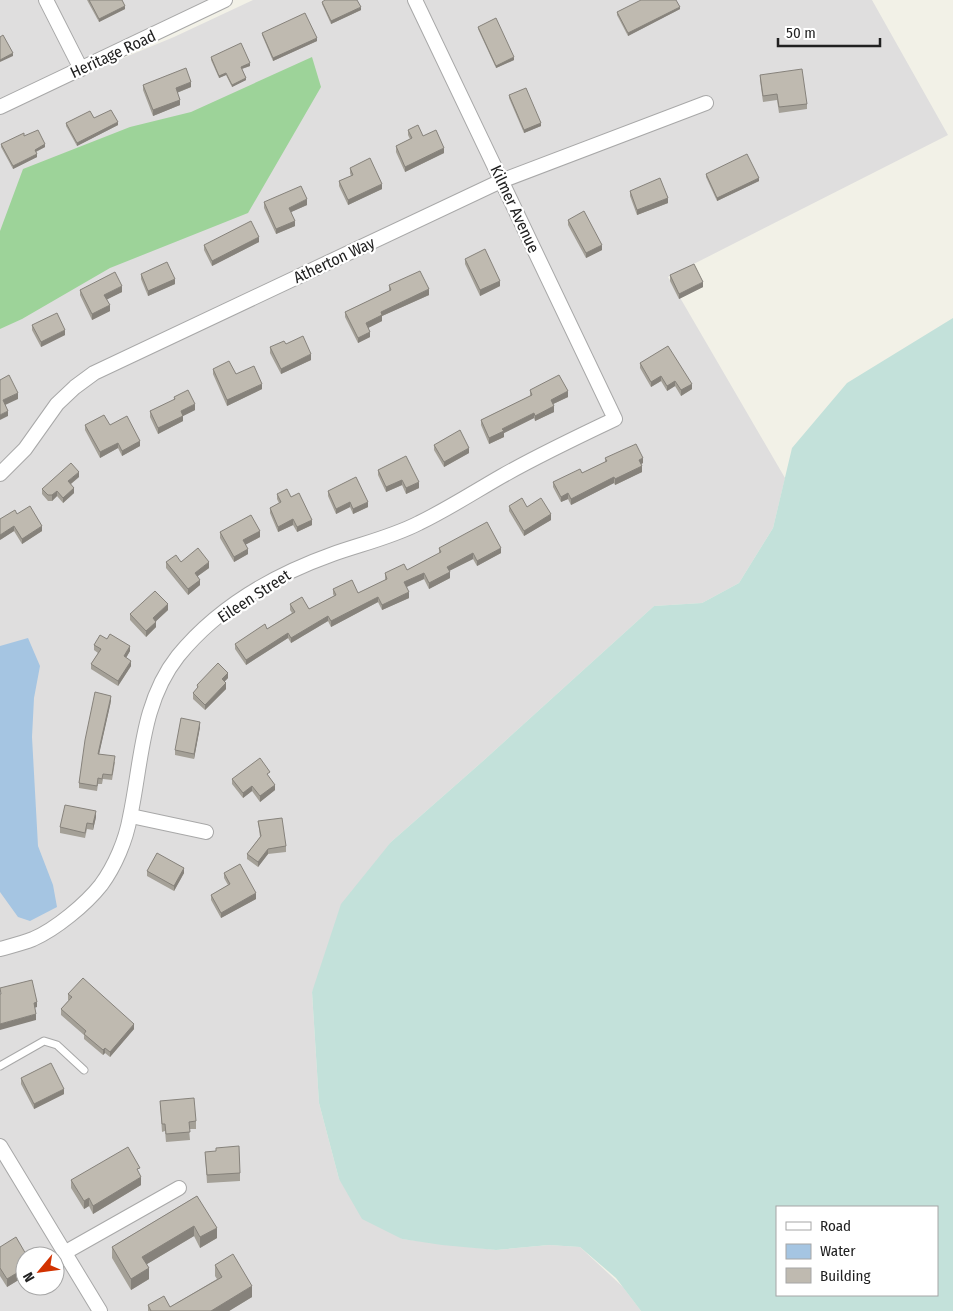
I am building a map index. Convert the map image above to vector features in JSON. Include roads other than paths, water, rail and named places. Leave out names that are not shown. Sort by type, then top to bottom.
[{"type":"street","points":[[46,0],[81,69]]},
{"type":"street","name":"Heritage Road","points":[[0,107],[225,0]]},
{"type":"street","name":"Kilmer Avenue","points":[[415,0],[615,419]]},
{"type":"street","name":"Atherton Way","points":[[0,474],[25,450],[57,404],[74,387],[94,373],[501,181],[706,103]]},
{"type":"street","name":"Eileen Street","points":[[0,949],[35,938],[59,923],[82,905],[101,884],[127,833],[141,743],[149,712],[161,683],[178,657],[198,634],[229,608],[262,586],[296,569],[417,524],[531,460],[615,419]]},
{"type":"street","points":[[131,816],[206,832]]},
{"type":"street","points":[[0,1146],[60,1246]]},
{"type":"street","points":[[65,1252],[179,1188]]},
{"type":"street","points":[[65,1255],[94,1309]]},
{"type":"lane","points":[[0,1066],[44,1041],[57,1045],[84,1070]]},
{"type":"water","points":[[28,638],[40,666],[34,698],[32,737],[38,846],[53,885],[57,907],[30,921],[18,917],[0,892],[0,646]]}]
